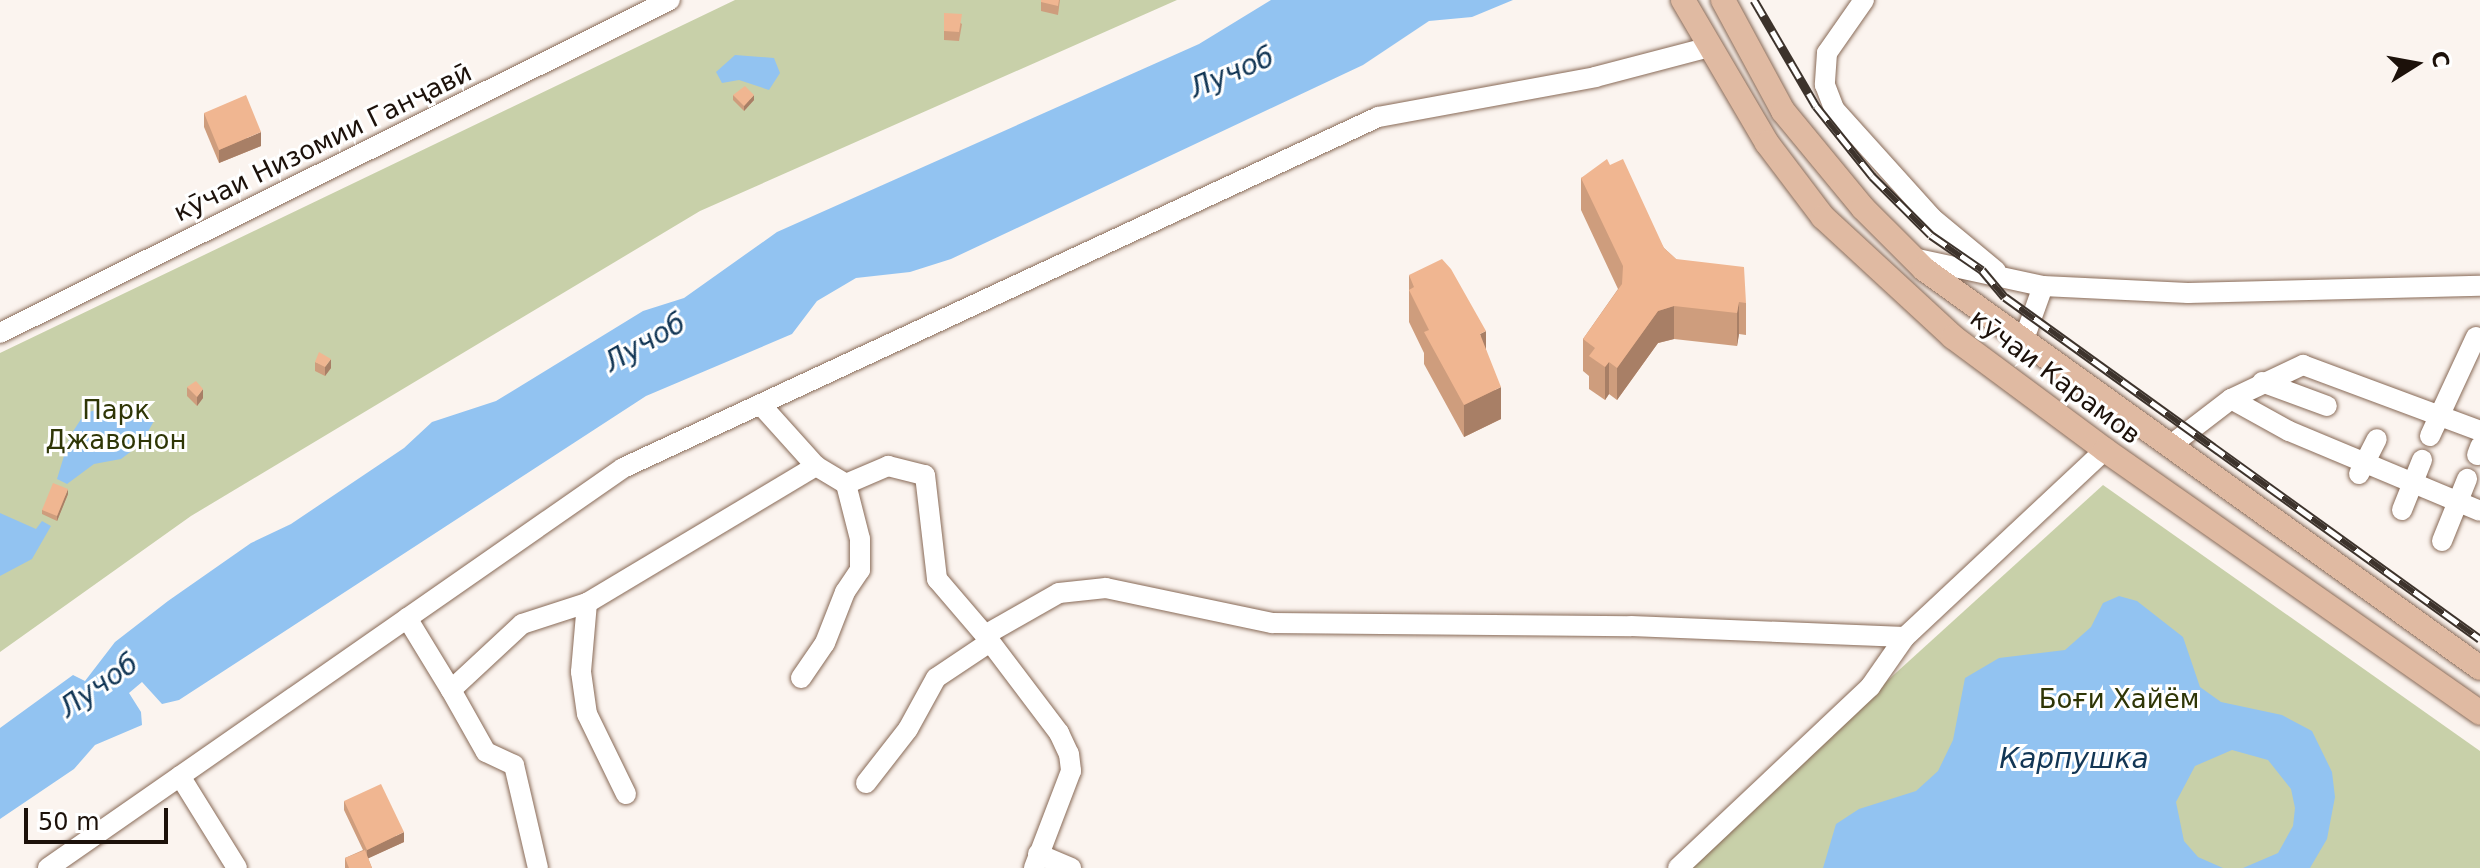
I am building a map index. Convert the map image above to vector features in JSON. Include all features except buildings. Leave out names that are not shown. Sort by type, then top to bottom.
[{"type":"main road","name":"кӯчаи Карамов","points":[[1683,0],[1767,143],[1823,217],[1953,337],[2105,450],[2480,713]]},
{"type":"main road","name":"кӯчаи Карамов","points":[[1723,0],[1783,111],[1863,208],[1913,258],[2023,342],[2480,668]]},
{"type":"main road","points":[[2268,562],[2292,532]]},
{"type":"street","name":"кӯчаи Низомии Ганҷавӣ","points":[[0,333],[670,0]]},
{"type":"street","points":[[1864,0],[1827,53],[1825,85],[1834,109],[1932,218],[2006,279]]},
{"type":"street","points":[[48,868],[623,468],[1378,117],[1595,77],[1709,47]]},
{"type":"street","points":[[1913,258],[2043,286],[2188,293],[2480,286]]},
{"type":"street","points":[[2023,342],[2043,286]]},
{"type":"street","points":[[2430,436],[2476,337]]},
{"type":"street","points":[[2171,445],[2231,399],[2303,365],[2480,431]]},
{"type":"street","points":[[2262,382],[2327,406]]},
{"type":"street","points":[[2231,399],[2361,469],[2414,484],[2480,511]]},
{"type":"street","points":[[761,405],[816,466],[846,484],[860,539],[860,570],[845,592],[825,643],[801,678]]},
{"type":"street","points":[[2361,469],[2377,439]]},
{"type":"street","points":[[1678,868],[1870,687],[1905,637],[2105,450]]},
{"type":"street","points":[[2402,510],[2422,460]]},
{"type":"street","points":[[451,690],[522,624],[587,603],[816,466]]},
{"type":"street","points":[[846,484],[888,466],[925,475],[937,579],[988,639],[1059,733],[1069,754],[1071,771],[1036,861],[1071,868]]},
{"type":"street","points":[[2442,541],[2467,479]]},
{"type":"street","points":[[866,783],[908,729],[936,678],[988,639],[1059,593],[1106,588],[1272,623],[1631,626],[1905,637]]},
{"type":"street","points":[[587,603],[581,672],[587,714],[626,794]]},
{"type":"street","points":[[407,618],[486,752],[514,765],[538,868]]},
{"type":"street","points":[[180,776],[237,868]]},
{"type":"green space","name":"Парк Джавонон","points":[[735,0],[1177,0],[700,211],[191,516],[0,652],[0,353]]},
{"type":"green space","name":"Боғи Хайём","points":[[2103,485],[2480,751],[2480,868],[1681,868]]},
{"type":"water","name":"Лучоб","points":[[1271,0],[1513,0],[1472,17],[1429,21],[1363,65],[951,259],[910,272],[856,278],[817,301],[792,334],[646,396],[179,700],[162,704],[142,682],[129,693],[141,712],[142,725],[95,745],[74,769],[0,819],[0,728],[73,675],[85,681],[115,642],[168,601],[251,543],[291,524],[404,448],[432,422],[496,401],[643,311],[684,298],[777,232],[1199,44]]},
{"type":"water","points":[[735,55],[774,58],[780,73],[769,90],[739,80],[722,83],[716,72]]},
{"type":"water","points":[[103,408],[110,416],[140,411],[154,421],[141,444],[121,459],[94,464],[67,484],[57,479],[70,436],[85,413]]},
{"type":"water","points":[[0,513],[36,529],[42,521],[51,526],[32,559],[0,576]]},
{"type":"water","name":"Карпушка","points":[[2119,596],[2137,601],[2183,637],[2200,687],[2221,702],[2282,715],[2312,731],[2332,772],[2335,797],[2327,839],[2310,868],[2243,868],[2278,853],[2293,826],[2295,808],[2291,789],[2268,760],[2232,750],[2195,766],[2176,802],[2184,841],[2198,857],[2223,868],[1823,868],[1836,824],[1859,809],[1916,791],[1938,771],[1953,740],[1965,678],[1999,658],[2065,650],[2091,627],[2103,603]]},
{"type":"railway","points":[[1754,0],[1816,106],[1872,176],[1931,235],[1982,270],[2005,297],[2480,639]]}]
